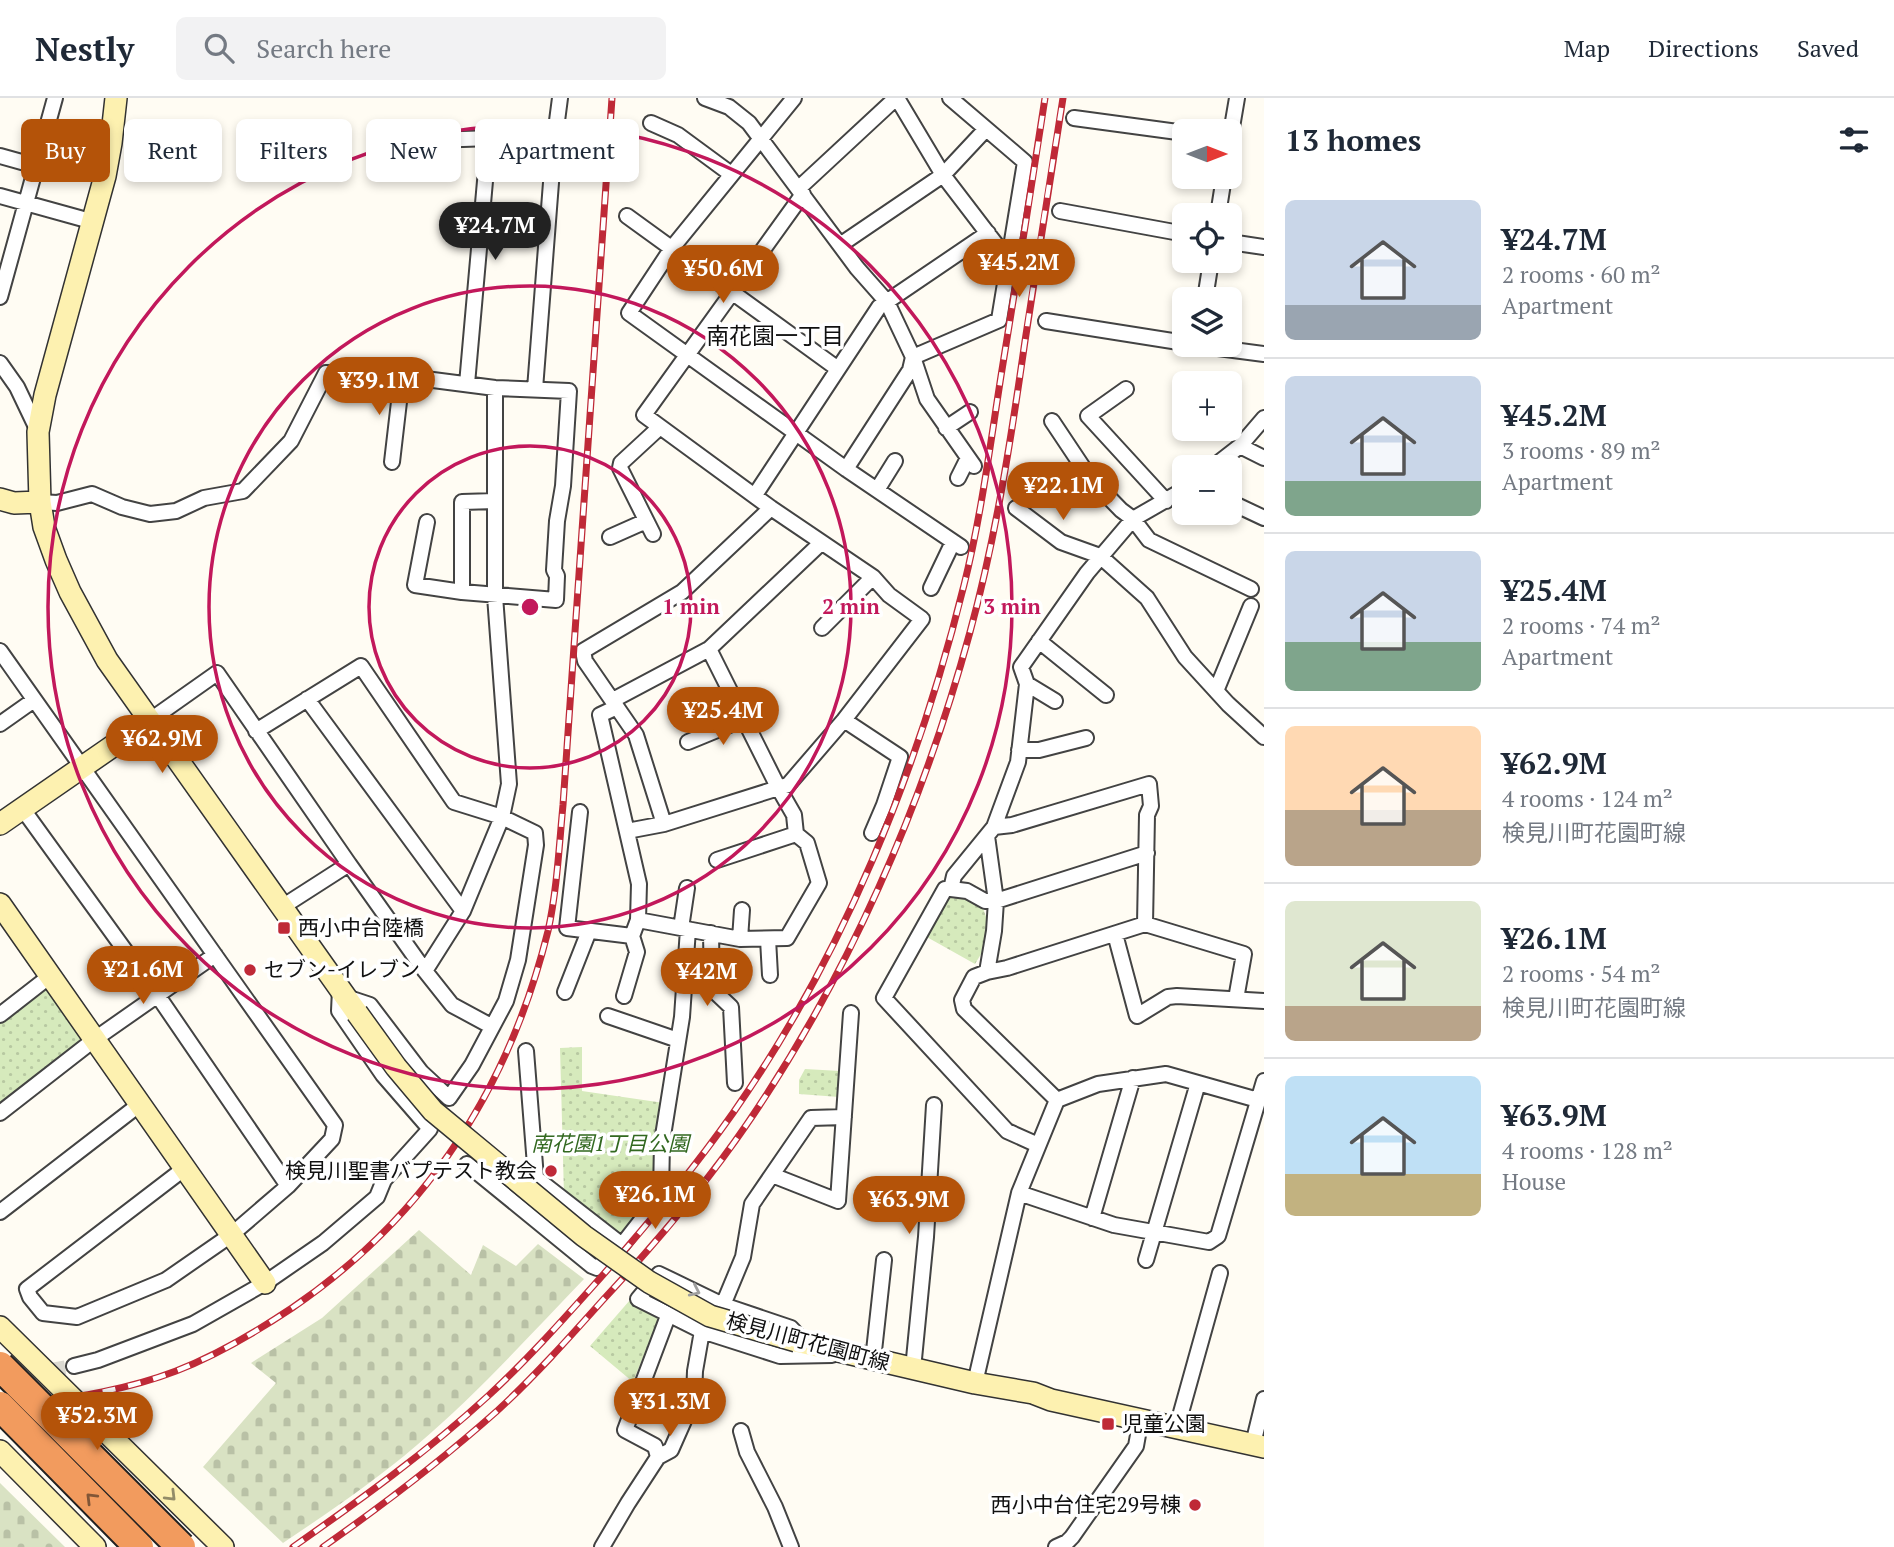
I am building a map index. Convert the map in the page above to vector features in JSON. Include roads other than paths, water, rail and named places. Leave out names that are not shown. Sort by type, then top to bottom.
[{"type":"highway","points":[[0,1366],[181,1547]]},
{"type":"highway","points":[[0,1406],[139,1547]]},
{"type":"street","name":"検見川町花園町線","points":[[116,98],[111,143],[93,222],[45,395],[38,432],[40,502],[44,527],[70,592],[107,660],[396,1067],[433,1111],[584,1236],[649,1282],[710,1315],[844,1354],[1032,1393],[1051,1400],[1259,1446]]},
{"type":"street","points":[[557,119],[560,98]]},
{"type":"street","points":[[705,98],[729,107],[749,123],[840,245],[887,302],[913,357],[927,399],[971,462],[958,478]]},
{"type":"street","points":[[626,831],[664,824],[788,785],[844,720],[922,619],[889,595],[873,578],[771,508],[644,415],[685,354],[734,292],[801,191],[897,98],[943,175],[1008,261]]},
{"type":"street","points":[[846,469],[909,370],[913,357],[999,320],[1025,162],[950,98]]},
{"type":"street","points":[[1233,119],[1237,98]]},
{"type":"street","points":[[47,119],[51,99]]},
{"type":"street","points":[[787,100],[672,248],[629,313],[957,545],[931,588]]},
{"type":"street","points":[[1074,118],[1172,131]]},
{"type":"street","points":[[651,123],[678,135],[731,174]]},
{"type":"street","points":[[840,245],[943,175],[986,129]]},
{"type":"street","points":[[0,156],[21,162]]},
{"type":"street","points":[[0,297],[32,182]]},
{"type":"street","points":[[467,384],[485,182]]},
{"type":"street","points":[[535,389],[551,182]]},
{"type":"street","points":[[0,196],[93,222]]},
{"type":"street","points":[[1060,211],[1172,232]]},
{"type":"street","points":[[627,216],[838,369]]},
{"type":"street","points":[[755,495],[879,307],[988,233]]},
{"type":"street","points":[[1242,244],[1264,247]]},
{"type":"street","points":[[1046,320],[1172,341]]},
{"type":"street","points":[[1242,351],[1264,354]]},
{"type":"street","points":[[0,363],[17,387],[38,432]]},
{"type":"street","points":[[0,499],[14,503],[57,503],[92,494],[122,507],[150,514],[176,511],[204,498],[243,491],[291,441],[326,373],[402,376],[495,388],[569,391],[563,486],[556,521],[556,600],[495,596],[415,585],[427,522]]},
{"type":"street","points":[[392,462],[402,376]]},
{"type":"street","points":[[425,971],[463,911],[502,817],[509,784],[495,596],[495,388]]},
{"type":"street","points":[[1126,389],[1088,416],[1166,501]]},
{"type":"street","points":[[946,428],[970,412]]},
{"type":"street","points":[[1228,455],[1240,446],[1264,418]]},
{"type":"street","points":[[1052,421],[1090,478],[1133,519],[1150,540],[1251,589]]},
{"type":"street","points":[[610,537],[650,527],[620,468],[621,463],[660,426]]},
{"type":"street","points":[[1240,446],[1264,458]]},
{"type":"street","points":[[877,490],[895,461]]},
{"type":"street","points":[[951,889],[954,876],[990,832],[1018,762],[1027,684],[1021,667],[1100,556],[1133,519],[1172,497]]},
{"type":"street","points":[[462,592],[462,502],[495,501]]},
{"type":"street","points":[[664,824],[636,735],[585,661],[583,651],[682,592],[771,508]]},
{"type":"street","points":[[1016,508],[1060,542],[1100,556],[1154,607],[1185,657],[1264,737]]},
{"type":"street","points":[[1242,508],[1264,518]]},
{"type":"street","points":[[624,996],[637,952],[632,936],[638,920],[639,884],[600,715],[615,703],[709,649],[821,543]]},
{"type":"street","points":[[822,628],[873,578]]},
{"type":"street","points":[[1216,691],[1251,606]]},
{"type":"street","points":[[1039,641],[1106,695]]},
{"type":"street","points":[[638,920],[740,939],[787,938],[819,883],[807,843],[796,834],[794,815],[709,649]]},
{"type":"street","points":[[0,651],[335,1125],[332,1139],[289,1186],[232,1235],[166,1280],[77,1317],[43,1313],[27,1289],[185,1168]]},
{"type":"street","points":[[74,1366],[98,1360],[193,1324],[265,1283],[323,1243],[377,1197],[384,1180],[430,1129],[383,1076],[339,1011],[348,1000],[370,1005],[421,1072],[449,1098],[472,1065],[506,1002],[518,960],[536,845],[535,833],[502,817],[454,802],[361,666],[256,731]]},
{"type":"street","points":[[0,824],[217,673],[425,971],[452,1005],[491,1026]]},
{"type":"street","points":[[1027,684],[1055,701]]},
{"type":"street","points":[[307,699],[463,911]]},
{"type":"street","points":[[0,724],[34,700]]},
{"type":"street","points":[[688,742],[744,719]]},
{"type":"street","points":[[844,720],[900,757],[872,833]]},
{"type":"street","points":[[1019,750],[1039,750],[1086,738]]},
{"type":"street","points":[[990,832],[1149,784],[1151,806],[1147,815],[1146,924]]},
{"type":"street","points":[[22,808],[158,996],[289,1186]]},
{"type":"street","points":[[580,812],[567,928],[632,936]]},
{"type":"street","points":[[987,972],[996,901],[990,832]]},
{"type":"street","points":[[718,860],[796,834]]},
{"type":"street","points":[[1038,1145],[1007,1131],[884,998],[945,889],[967,891],[985,901],[996,901],[1147,853]]},
{"type":"street","points":[[282,907],[349,864]]},
{"type":"street","points":[[467,1164],[592,1266],[597,1268],[622,1245],[661,1195],[662,1142],[682,1017],[687,888]]},
{"type":"street","points":[[2,910],[265,1283]]},
{"type":"street","points":[[740,939],[742,910]]},
{"type":"street","points":[[1057,1100],[964,1009],[962,1000],[974,977],[1146,924],[1244,954],[1236,999]]},
{"type":"street","points":[[565,992],[589,931]]},
{"type":"street","points":[[711,933],[712,989],[731,1007],[735,1083]]},
{"type":"street","points":[[1115,934],[1137,1016],[1168,997],[1264,1001]]},
{"type":"street","points":[[768,939],[770,975]]},
{"type":"street","points":[[0,1113],[95,1039],[215,955]]},
{"type":"street","points":[[0,1015],[50,976]]},
{"type":"street","points":[[772,1175],[838,1201],[851,1013]]},
{"type":"street","points":[[608,1016],[678,1040]]},
{"type":"street","points":[[526,1051],[536,1178],[622,1245]]},
{"type":"street","points":[[975,1383],[1019,1193],[1057,1100],[1098,1084],[1166,1074],[1258,1100]]},
{"type":"street","points":[[1092,1217],[1133,1078]]},
{"type":"street","points":[[1019,1193],[1114,1225],[1209,1241],[1218,1236],[1264,1081]]},
{"type":"street","points":[[1146,1260],[1198,1083]]},
{"type":"street","points":[[0,1212],[140,1104]]},
{"type":"street","points":[[913,1369],[926,1237],[934,1105]]},
{"type":"street","points":[[723,1305],[743,1257],[752,1204],[811,1118],[844,1117]]},
{"type":"street","points":[[873,1360],[884,1260]]},
{"type":"street","points":[[1177,1427],[1220,1273]]},
{"type":"street","points":[[801,1343],[799,1335],[791,1328],[723,1305],[659,1274],[638,1299],[702,1331],[780,1356],[844,1354]]},
{"type":"street","points":[[658,1457],[655,1446],[625,1430],[668,1315]]},
{"type":"street","points":[[0,1327],[223,1547]]},
{"type":"street","points":[[602,1547],[658,1457],[671,1450],[694,1398],[695,1371],[702,1331]]},
{"type":"street","points":[[1259,1446],[1264,1399]]},
{"type":"street","points":[[1056,1547],[1067,1542],[1072,1536],[1130,1456],[1136,1446],[1141,1418]]},
{"type":"street","points":[[741,1431],[747,1452],[775,1507],[790,1547]]},
{"type":"street","points":[[0,1451],[95,1547]]},
{"type":"tunnel","points":[[10,1377],[74,1366]]},
{"type":"railway","points":[[0,1408],[89,1394],[155,1379],[221,1350],[292,1308],[340,1272],[383,1232],[422,1190],[456,1144],[511,1043],[531,989],[554,900],[563,805],[612,98]]},
{"type":"railway","points":[[293,1547],[441,1437],[502,1383],[556,1328],[630,1244],[700,1158],[773,1053],[809,990],[842,926],[900,792],[924,724],[964,585],[985,481],[1045,98]]},
{"type":"railway","points":[[323,1547],[412,1482],[497,1411],[551,1358],[641,1259],[696,1193],[747,1124],[784,1067],[850,949],[879,887],[930,761],[970,632],[995,524],[1008,451],[1063,98]]},
{"type":"place","name":"西小中台陸橋","points":[[284,928]]},
{"type":"place","name":"セブン-イレブン","points":[[250,970]]},
{"type":"place","name":"検見川聖書バプテスト教会","points":[[551,1171]]},
{"type":"place","name":"児童公園","points":[[1108,1424]]},
{"type":"place","name":"西小中台住宅29号棟","points":[[1195,1505]]},
{"type":"district","name":"南花園一丁目","points":[[775,336]]},
{"type":"park label","name":"南花園1丁目公園","points":[[610,1144]]}]
